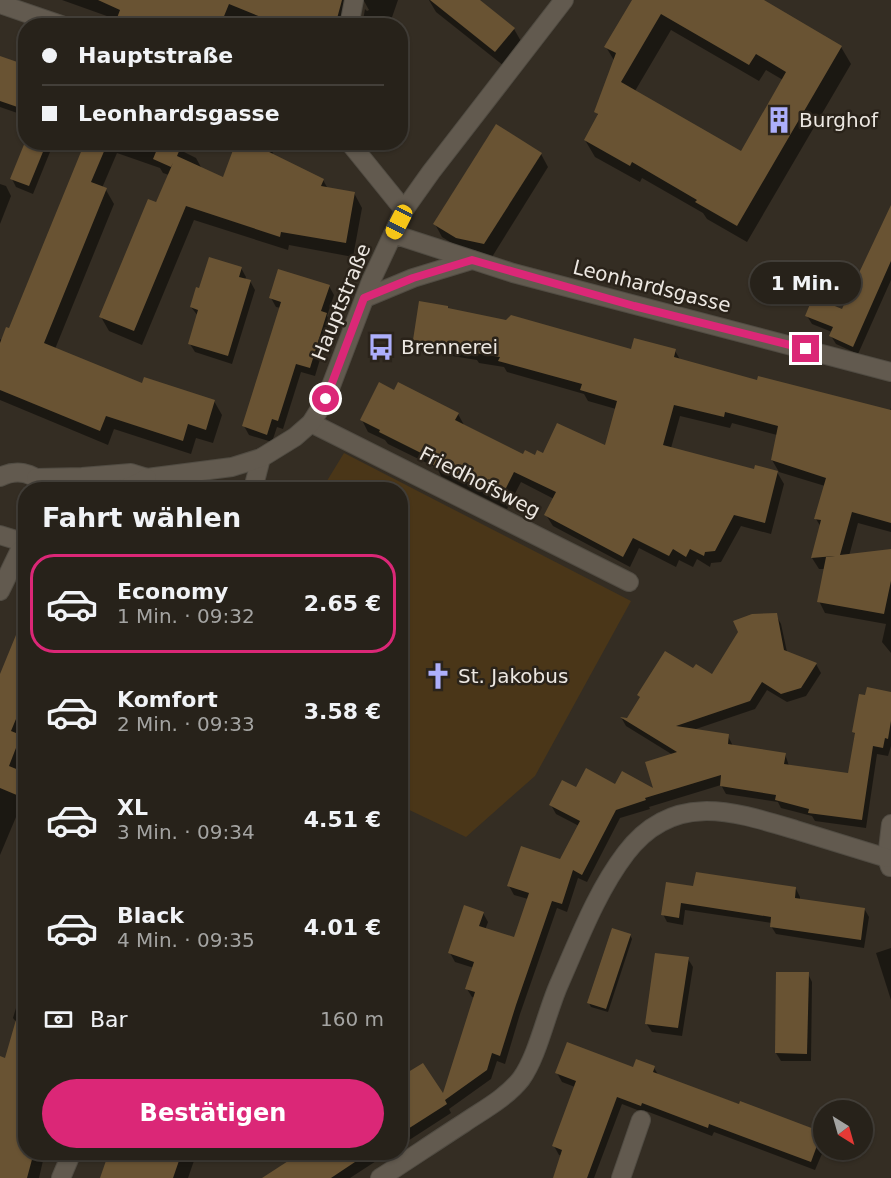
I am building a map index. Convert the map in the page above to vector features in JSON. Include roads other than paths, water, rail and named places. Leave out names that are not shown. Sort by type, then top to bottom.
[{"type":"street","points":[[351,18],[354,0]]},
{"type":"street","name":"Hauptstraße","points":[[140,482],[147,478],[232,467],[261,458],[295,437],[311,423],[326,399],[364,298],[404,210],[564,0]]},
{"type":"street","points":[[0,4],[41,18]]},
{"type":"street","points":[[355,150],[404,210]]},
{"type":"street","name":"Leonhardsgasse","points":[[393,234],[472,260],[634,306],[891,372]]},
{"type":"street","points":[[364,298],[413,278],[472,260]]},
{"type":"street","name":"Friedhofsweg","points":[[311,423],[630,582]]},
{"type":"street","points":[[256,482],[261,458]]},
{"type":"street","points":[[0,460],[8,474]]},
{"type":"street","name":"Hauptstraße","points":[[49,482],[131,473],[147,478]]},
{"type":"street","name":"Hauptstraße","points":[[8,474],[30,474],[41,482]]},
{"type":"street","points":[[0,535],[18,540]]},
{"type":"street","points":[[0,591],[18,556]]},
{"type":"street","points":[[408,1160],[499,1100],[522,1078],[552,999],[587,920],[616,867],[627,852],[638,839],[656,826],[679,814],[728,811],[753,817],[889,863],[891,824]]},
{"type":"street","points":[[621,1178],[641,1120]]},
{"type":"street","points":[[61,1178],[69,1160]]},
{"type":"street","points":[[380,1178],[407,1160]]},
{"type":"place","name":"Burghof","points":[[779,120]]},
{"type":"place","name":"Brennerei","points":[[381,347]]},
{"type":"place","name":"St. Jakobus","points":[[438,676]]}]
